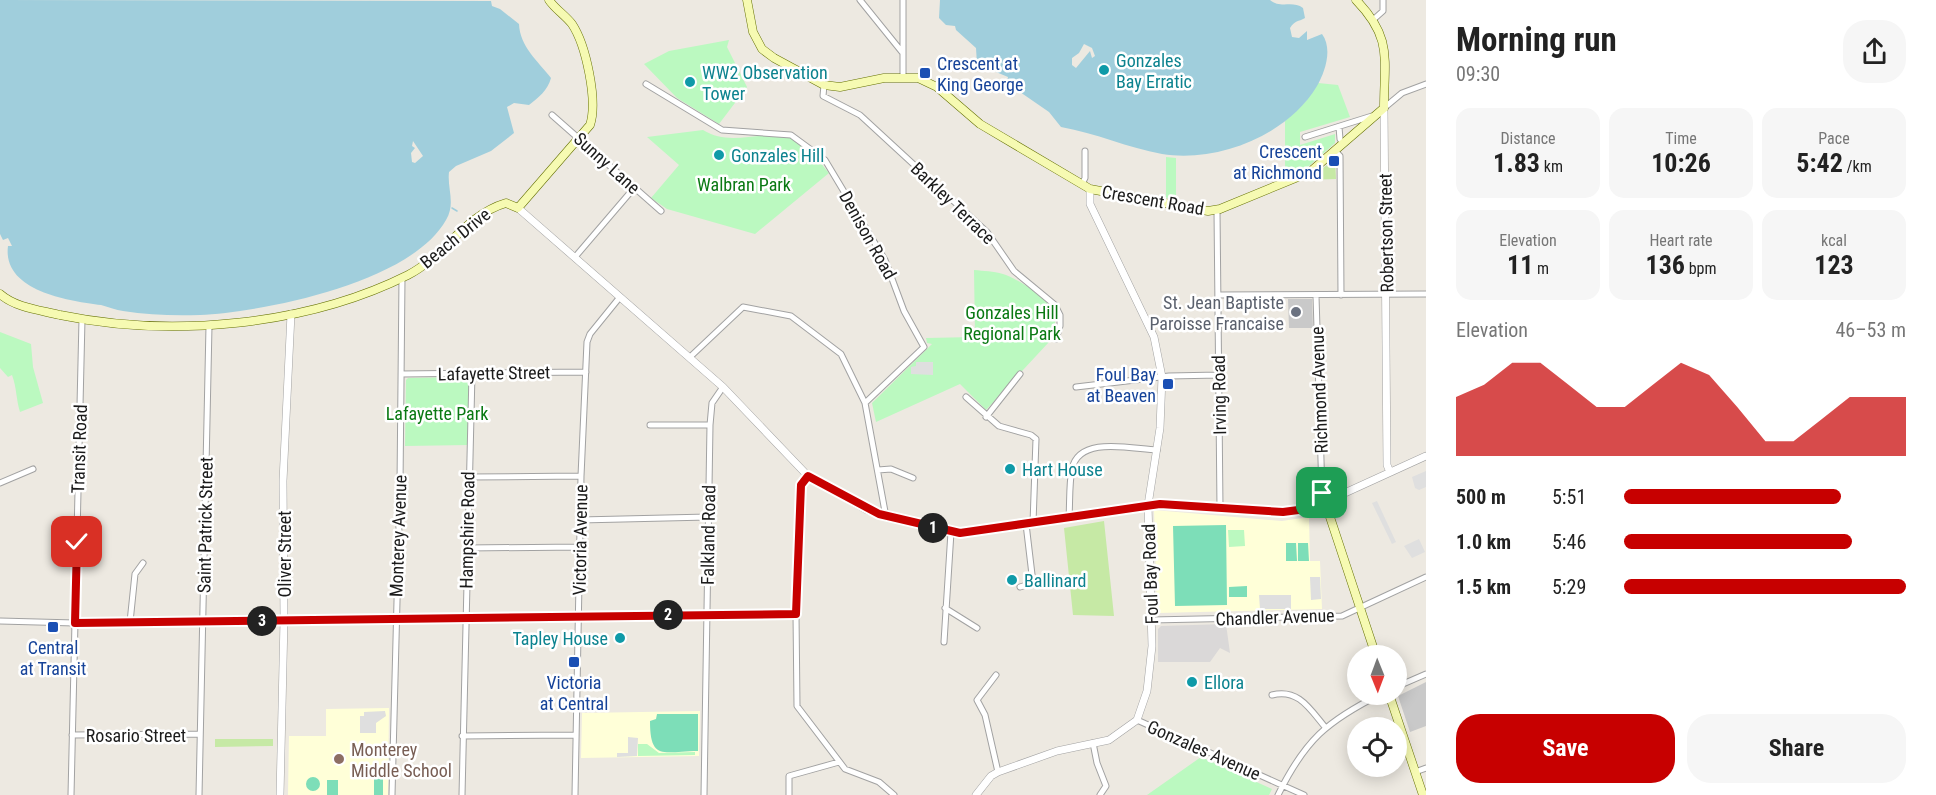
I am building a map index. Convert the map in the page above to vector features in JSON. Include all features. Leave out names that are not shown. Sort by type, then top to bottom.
[{"type":"main road","points":[[518,208],[590,125],[592,116],[588,65],[575,29],[549,0]]},
{"type":"main road","points":[[747,0],[753,32],[762,49],[824,85],[840,87],[903,76]]},
{"type":"main road","points":[[1356,0],[1374,19]]},
{"type":"main road","name":"Robertson Street","points":[[1374,19],[1383,43],[1384,108]]},
{"type":"main road","name":"Crescent Road","points":[[903,76],[918,78],[937,87],[980,124],[1090,189],[1195,210],[1216,210],[1300,177],[1335,151],[1384,108]]},
{"type":"main road","name":"Beach Drive","points":[[0,294],[14,303],[29,308],[82,319],[209,326],[291,314],[348,300],[402,278],[435,258],[474,218],[492,207],[506,203],[518,208]]},
{"type":"main road","name":"Richmond Avenue","points":[[1325,502],[1372,645]]},
{"type":"main road","points":[[1393,705],[1423,795]]},
{"type":"street","points":[[860,0],[902,52]]},
{"type":"street","points":[[903,0],[903,76]]},
{"type":"street","points":[[1374,19],[1383,11],[1383,0]]},
{"type":"street","name":"Denison Road","points":[[646,84],[722,130],[797,137],[829,165],[885,260],[904,311],[924,343],[921,352],[865,404]]},
{"type":"street","points":[[1384,108],[1402,93],[1426,84]]},
{"type":"street","name":"Barkley Terrace","points":[[824,85],[823,96],[860,115],[987,232],[1014,271],[1055,305],[1060,326],[1056,339]]},
{"type":"street","name":"Robertson Street","points":[[1384,108],[1387,465],[1390,472]]},
{"type":"street","name":"Sunny Lane","points":[[552,115],[661,212]]},
{"type":"street","points":[[1305,137],[1376,115]]},
{"type":"street","points":[[1339,127],[1343,144]]},
{"type":"street","points":[[1082,184],[1085,178],[1085,151]]},
{"type":"street","points":[[1335,151],[1340,156],[1341,295]]},
{"type":"street","points":[[575,257],[634,188]]},
{"type":"street","name":"Foul Bay Road","points":[[1090,189],[1090,204],[1154,337],[1162,377],[1157,450],[1148,505],[1151,658],[1147,691],[1137,720]]},
{"type":"street","name":"Beach Drive","points":[[518,208],[723,387],[808,476],[883,516],[951,532],[966,532],[1169,503],[1283,512],[1306,509],[1325,502],[1426,456]]},
{"type":"street","name":"Irving Road","points":[[1216,210],[1220,507]]},
{"type":"street","name":"Monterey Avenue","points":[[392,795],[402,278]]},
{"type":"street","points":[[1218,296],[1426,294]]},
{"type":"street","name":"Richmond Avenue","points":[[1316,296],[1322,493],[1325,502]]},
{"type":"street","name":"Victoria Avenue","points":[[575,795],[581,476],[586,372],[590,334],[620,297]]},
{"type":"street","points":[[690,357],[743,307],[791,316],[841,354],[865,404],[879,470],[883,516]]},
{"type":"street","name":"Oliver Street","points":[[280,795],[284,620],[283,481],[291,314]]},
{"type":"street","name":"Transit Road","points":[[71,795],[82,319]]},
{"type":"street","name":"Saint Patrick Street","points":[[199,795],[209,326]]},
{"type":"street","name":"Lafayette Street","points":[[401,374],[586,372]]},
{"type":"street","name":"Hampshire Road","points":[[462,795],[466,548],[472,373]]},
{"type":"street","points":[[986,417],[1020,374]]},
{"type":"street","points":[[1076,387],[1162,377],[1219,375]]},
{"type":"street","name":"Falkland Road","points":[[704,795],[710,425],[712,403],[723,387]]},
{"type":"street","points":[[966,397],[986,417],[999,426],[1031,435],[1036,439],[1029,523],[1033,584],[1020,587]]},
{"type":"street","points":[[650,425],[710,425]]},
{"type":"street","points":[[1070,517],[1072,470],[1076,459],[1085,451],[1096,447],[1157,450]]},
{"type":"street","points":[[0,483],[33,469]]},
{"type":"street","points":[[879,470],[891,470],[913,478]]},
{"type":"street","points":[[468,477],[581,476]]},
{"type":"street","points":[[808,476],[801,485],[796,614],[796,699],[802,716],[845,769],[879,782],[894,795]]},
{"type":"street","points":[[580,520],[708,517]]},
{"type":"street","points":[[944,642],[951,532]]},
{"type":"street","points":[[466,548],[580,547]]},
{"type":"street","points":[[130,622],[135,574],[143,563]]},
{"type":"street","name":"Chandler Avenue","points":[[1151,620],[1342,616],[1426,577]]},
{"type":"street","points":[[945,608],[977,628]]},
{"type":"street","points":[[0,621],[75,623],[796,614]]},
{"type":"street","points":[[1407,682],[1426,674]]},
{"type":"street","points":[[996,675],[977,700],[985,715],[998,772]]},
{"type":"street","points":[[1272,695],[1284,692],[1294,694],[1304,701],[1325,727]]},
{"type":"street","points":[[1278,795],[1302,752],[1325,727],[1361,705]]},
{"type":"street","points":[[976,795],[991,776],[998,772],[1057,751],[1109,740],[1137,720]]},
{"type":"street","name":"Gonzales Avenue","points":[[1137,720],[1304,795]]},
{"type":"street","name":"Rosario Street","points":[[72,735],[200,734]]},
{"type":"street","points":[[462,736],[576,735]]},
{"type":"street","points":[[1093,743],[1097,763],[1106,786],[1100,795]]},
{"type":"street","points":[[789,795],[789,776],[839,762]]},
{"type":"street","points":[[1415,772],[1426,768]]},
{"type":"shaded area","points":[[1288,299],[1312,299],[1313,328],[1289,328]]},
{"type":"shaded area","points":[[916,362],[933,362],[933,375],[911,374],[911,367],[916,366]]},
{"type":"shaded area","points":[[1426,471],[1426,487],[1419,490],[1415,488],[1412,477]]},
{"type":"shaded area","points":[[1377,501],[1396,542],[1392,544],[1372,503]]},
{"type":"shaded area","points":[[1154,510],[1282,521],[1309,517],[1310,561],[1320,561],[1322,609],[1157,613]]},
{"type":"shaded area","points":[[1419,539],[1425,552],[1412,558],[1404,546]]},
{"type":"shaded area","points":[[1310,577],[1320,577],[1321,599],[1311,600]]},
{"type":"shaded area","points":[[1259,595],[1291,595],[1291,609],[1260,609]]},
{"type":"shaded area","points":[[1226,624],[1230,653],[1220,648],[1210,662],[1158,662],[1158,629],[1161,626]]},
{"type":"shaded area","points":[[1426,682],[1426,726],[1410,732],[1407,717],[1401,705],[1407,705],[1407,692]]},
{"type":"shaded area","name":"Monterey Middle School","points":[[389,708],[388,795],[288,795],[289,736],[326,736],[326,709]]},
{"type":"shaded area","points":[[385,711],[386,716],[376,723],[376,733],[360,733],[360,716],[364,716],[364,712]]},
{"type":"shaded area","points":[[700,711],[699,756],[581,758],[582,713]]},
{"type":"shaded area","points":[[628,737],[638,738],[637,756],[617,757],[617,753],[628,753]]},
{"type":"green space","name":"Walbran Park","points":[[729,40],[727,47],[747,87],[719,124],[677,98],[644,64],[669,51]]},
{"type":"green space","points":[[1318,83],[1338,85],[1350,117],[1300,132],[1300,145],[1335,134],[1335,143],[1309,166],[1285,176],[1285,121],[1306,101]]},
{"type":"green space","name":"Walbran Park","points":[[703,130],[726,138],[785,136],[796,140],[810,150],[829,173],[755,234],[667,209],[651,198],[679,165],[647,137]]},
{"type":"green space","points":[[1166,157],[1176,158],[1176,199],[1166,198]]},
{"type":"green space","points":[[1335,159],[1336,179],[1307,180]]},
{"type":"green space","name":"Gonzales Hill Regional Park","points":[[974,270],[1003,274],[1027,287],[1045,301],[1055,316],[1054,324],[1047,334],[1049,342],[986,410],[960,384],[876,422],[872,403],[932,344],[927,343],[926,338],[975,337]]},
{"type":"green space","points":[[0,332],[31,344],[33,367],[43,403],[20,412],[12,375],[8,377],[0,368]]},
{"type":"green space","name":"Lafayette Park","points":[[463,377],[470,381],[469,445],[405,446],[406,380],[408,378]]},
{"type":"green space","points":[[1104,521],[1114,616],[1073,615],[1064,528]]},
{"type":"green space","points":[[1226,525],[1227,605],[1175,606],[1173,526]]},
{"type":"green space","points":[[1228,530],[1244,530],[1245,546],[1229,547]]},
{"type":"green space","points":[[1286,543],[1296,543],[1297,561],[1286,561]]},
{"type":"green space","points":[[1298,543],[1308,543],[1309,561],[1298,561]]},
{"type":"green space","points":[[1247,586],[1247,597],[1229,597],[1229,587]]},
{"type":"green space","points":[[657,714],[698,714],[698,751],[668,752],[656,749],[650,721],[656,719]]},
{"type":"green space","points":[[215,739],[273,739],[273,746],[215,747]]},
{"type":"green space","points":[[638,744],[647,744],[659,753],[695,752],[695,755],[638,756]]},
{"type":"green space","points":[[1201,757],[1272,789],[1269,795],[1147,795]]},
{"type":"green space","points":[[310,777],[316,777],[320,784],[316,791],[310,791],[306,787],[306,781]]},
{"type":"green space","points":[[374,778],[383,778],[383,795],[374,795]]},
{"type":"green space","points":[[327,780],[338,780],[338,795],[327,795]]},
{"type":"water","points":[[0,0],[491,1],[492,6],[500,9],[519,24],[526,47],[551,78],[545,90],[529,105],[514,103],[507,107],[514,133],[491,151],[456,166],[449,172],[451,202],[449,214],[428,242],[402,261],[334,290],[260,308],[227,313],[171,315],[123,311],[56,296],[26,283],[15,274],[9,261],[8,246],[12,246],[8,238],[3,240],[0,234]],"holes":[[[413,141],[423,156],[415,163],[412,162],[411,153],[415,148],[412,146]]]},
{"type":"water","points":[[940,0],[1270,0],[1278,4],[1303,8],[1305,18],[1295,22],[1290,28],[1292,37],[1299,38],[1307,31],[1307,40],[1322,34],[1327,53],[1325,67],[1317,86],[1288,119],[1250,142],[1206,154],[1184,156],[1162,154],[1061,127],[1049,112],[1007,83],[1008,77],[977,64],[976,48],[956,30],[955,26],[946,25],[939,18]],"holes":[[[1084,44],[1092,48],[1095,56],[1092,58],[1090,51],[1076,68],[1072,65],[1072,58],[1079,53]]]},
{"type":"waterway","points":[[452,208],[457,211]]},
{"type":"place","name":"Gonzales Bay Erratic","points":[[1104,70]]},
{"type":"place","name":"Crescent at King George","points":[[925,73]]},
{"type":"place","name":"WW2 Observation Tower","points":[[690,82]]},
{"type":"place","name":"Gonzales Hill","points":[[719,155]]},
{"type":"place","name":"Crescent at Richmond","points":[[1334,161]]},
{"type":"place","name":"St. Jean Baptiste Paroisse Francaise","points":[[1296,312]]},
{"type":"place","name":"Foul Bay at Beaven","points":[[1168,384]]},
{"type":"place","name":"Hart House","points":[[1010,469]]},
{"type":"place","name":"Ballinard","points":[[1012,580]]},
{"type":"place","name":"Central at Transit","points":[[53,627]]},
{"type":"place","name":"Tapley House","points":[[620,638]]},
{"type":"place","name":"Victoria at Central","points":[[574,662]]},
{"type":"place","name":"Ellora","points":[[1192,682]]},
{"type":"place","name":"Monterey Middle School","points":[[339,759]]},
{"type":"route","points":[[77,542],[75,623],[796,614],[801,485],[808,476],[867,510],[891,518],[960,533],[1169,503],[1274,512],[1292,511],[1325,502],[1322,493]]}]
